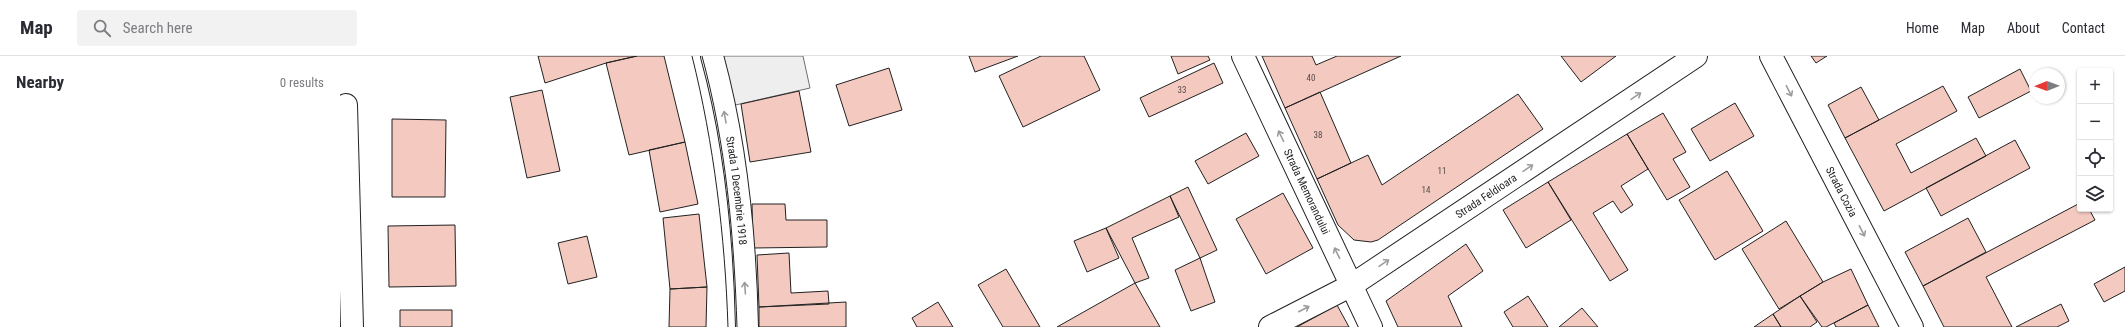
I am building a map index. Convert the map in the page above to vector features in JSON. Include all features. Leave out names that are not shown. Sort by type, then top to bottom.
[{"type":"street","name":"Strada 1 Decembrie 1918","points":[[712,56],[724,110],[738,200],[747,327]]},
{"type":"street","name":"Strada Memorandului","points":[[1243,56],[1371,327]]},
{"type":"street","name":"Strada Feldioara","points":[[1270,327],[1352,285],[1696,56]]},
{"type":"street","name":"Strada Cozia","points":[[1771,56],[1912,327]]},
{"type":"street","points":[[346,104],[352,327]]},
{"type":"shaded area","points":[[721,56],[803,56],[810,88],[731,106]]},
{"type":"building","points":[[538,56],[637,56],[606,63],[545,83]]},
{"type":"building","points":[[637,56],[664,56],[685,142],[629,155],[606,63]]},
{"type":"building","points":[[969,56],[1018,56],[975,72]]},
{"type":"building","points":[[1041,56],[1084,56],[1100,90],[1023,127],[999,76]]},
{"type":"building","points":[[1171,56],[1208,56],[1210,60],[1178,74]]},
{"type":"building","points":[[1262,56],[1312,56],[1316,65],[1337,56],[1401,56],[1285,108]]},
{"type":"building","points":[[1561,56],[1616,56],[1581,82]]},
{"type":"building","points":[[1811,56],[1827,56],[1816,63]]},
{"type":"building","points":[[1214,63],[1223,83],[1149,117],[1140,98]]},
{"type":"building","points":[[889,68],[902,110],[849,126],[836,85]]},
{"type":"building","points":[[2020,69],[2029,87],[2029,92],[1979,118],[1968,97]]},
{"type":"building","points":[[1943,86],[1957,111],[1896,144],[1911,173],[1976,138],[1986,156],[1884,211],[1845,138]]},
{"type":"building","points":[[1861,87],[1879,120],[1845,138],[1828,105]]},
{"type":"building","points":[[542,90],[560,171],[527,178],[510,97]]},
{"type":"building","points":[[799,91],[811,152],[750,162],[741,104]]},
{"type":"building","points":[[1320,92],[1351,163],[1317,179],[1285,108]]},
{"type":"building","points":[[1518,94],[1543,129],[1378,240],[1371,242],[1354,240],[1338,225],[1317,179],[1368,155],[1382,185]]},
{"type":"building","points":[[1735,103],[1754,136],[1710,161],[1691,129]]},
{"type":"building","points":[[1663,113],[1686,152],[1673,159],[1690,187],[1667,200],[1627,134]]},
{"type":"building","points":[[392,119],[446,120],[445,197],[392,197]]},
{"type":"building","points":[[1246,133],[1259,156],[1208,184],[1195,161]]},
{"type":"building","points":[[1627,134],[1648,169],[1621,186],[1633,205],[1621,213],[1613,201],[1593,213],[1628,270],[1610,281],[1548,182]]},
{"type":"building","points":[[2015,140],[2030,168],[1941,216],[1926,188]]},
{"type":"building","points":[[685,142],[698,204],[660,212],[649,150]]},
{"type":"building","points":[[1727,171],[1763,231],[1715,260],[1679,200]]},
{"type":"building","points":[[1548,182],[1571,220],[1526,248],[1503,210]]},
{"type":"building","points":[[1188,187],[1217,250],[1200,258],[1170,196]]},
{"type":"building","points":[[1283,193],[1313,248],[1266,274],[1236,219]]},
{"type":"building","points":[[1170,196],[1179,217],[1132,238],[1149,278],[1135,283],[1106,228]]},
{"type":"building","points":[[752,204],[785,204],[786,220],[827,220],[827,247],[753,248]]},
{"type":"building","points":[[2077,205],[2077,212],[2091,212],[2095,220],[1986,277],[2012,327],[1944,327],[1923,286]]},
{"type":"building","points":[[699,214],[707,287],[670,289],[663,218]]},
{"type":"building","points":[[1968,218],[1986,252],[1923,286],[1905,252]]},
{"type":"building","points":[[1786,221],[1823,282],[1779,309],[1742,249]]},
{"type":"building","points":[[455,225],[456,286],[389,287],[388,226]]},
{"type":"building","points":[[1106,228],[1119,258],[1087,272],[1074,241]]},
{"type":"building","points":[[587,236],[597,277],[568,284],[558,243]]},
{"type":"building","points":[[1466,244],[1483,271],[1448,296],[1462,327],[1398,327],[1386,301]]},
{"type":"building","points":[[789,253],[791,293],[828,291],[829,304],[759,307],[757,255]]},
{"type":"building","points":[[1200,258],[1215,302],[1191,311],[1175,270]]},
{"type":"building","points":[[2125,267],[2125,291],[2104,302],[2094,284]]},
{"type":"building","points":[[1006,269],[1040,327],[1003,327],[978,285]]},
{"type":"building","points":[[1851,269],[1868,305],[1826,327],[1822,327],[1800,296],[1823,282]]},
{"type":"building","points":[[1135,283],[1160,327],[1057,327]]},
{"type":"building","points":[[707,287],[706,327],[669,327],[670,289]]},
{"type":"building","points":[[1528,296],[1548,327],[1513,327],[1504,312]]},
{"type":"building","points":[[1800,296],[1817,322],[1810,327],[1781,327],[1773,314]]},
{"type":"building","points":[[846,302],[846,327],[759,327],[759,307]]},
{"type":"building","points":[[938,302],[953,327],[917,327],[912,318]]},
{"type":"building","points":[[2061,304],[2069,321],[2057,327],[2016,327]]},
{"type":"building","points":[[1337,305],[1349,327],[1297,327]]},
{"type":"building","points":[[1868,305],[1879,327],[1836,327],[1834,323]]},
{"type":"building","points":[[1582,308],[1598,327],[1559,327]]},
{"type":"building","points":[[400,310],[452,310],[452,327],[400,327]]},
{"type":"building","points":[[1773,314],[1781,327],[1754,327]]},
{"type":"tram line","points":[[692,56],[700,89],[717,190],[724,259],[728,327]]},
{"type":"tram line","points":[[702,56],[723,156],[734,259],[737,327]]}]
